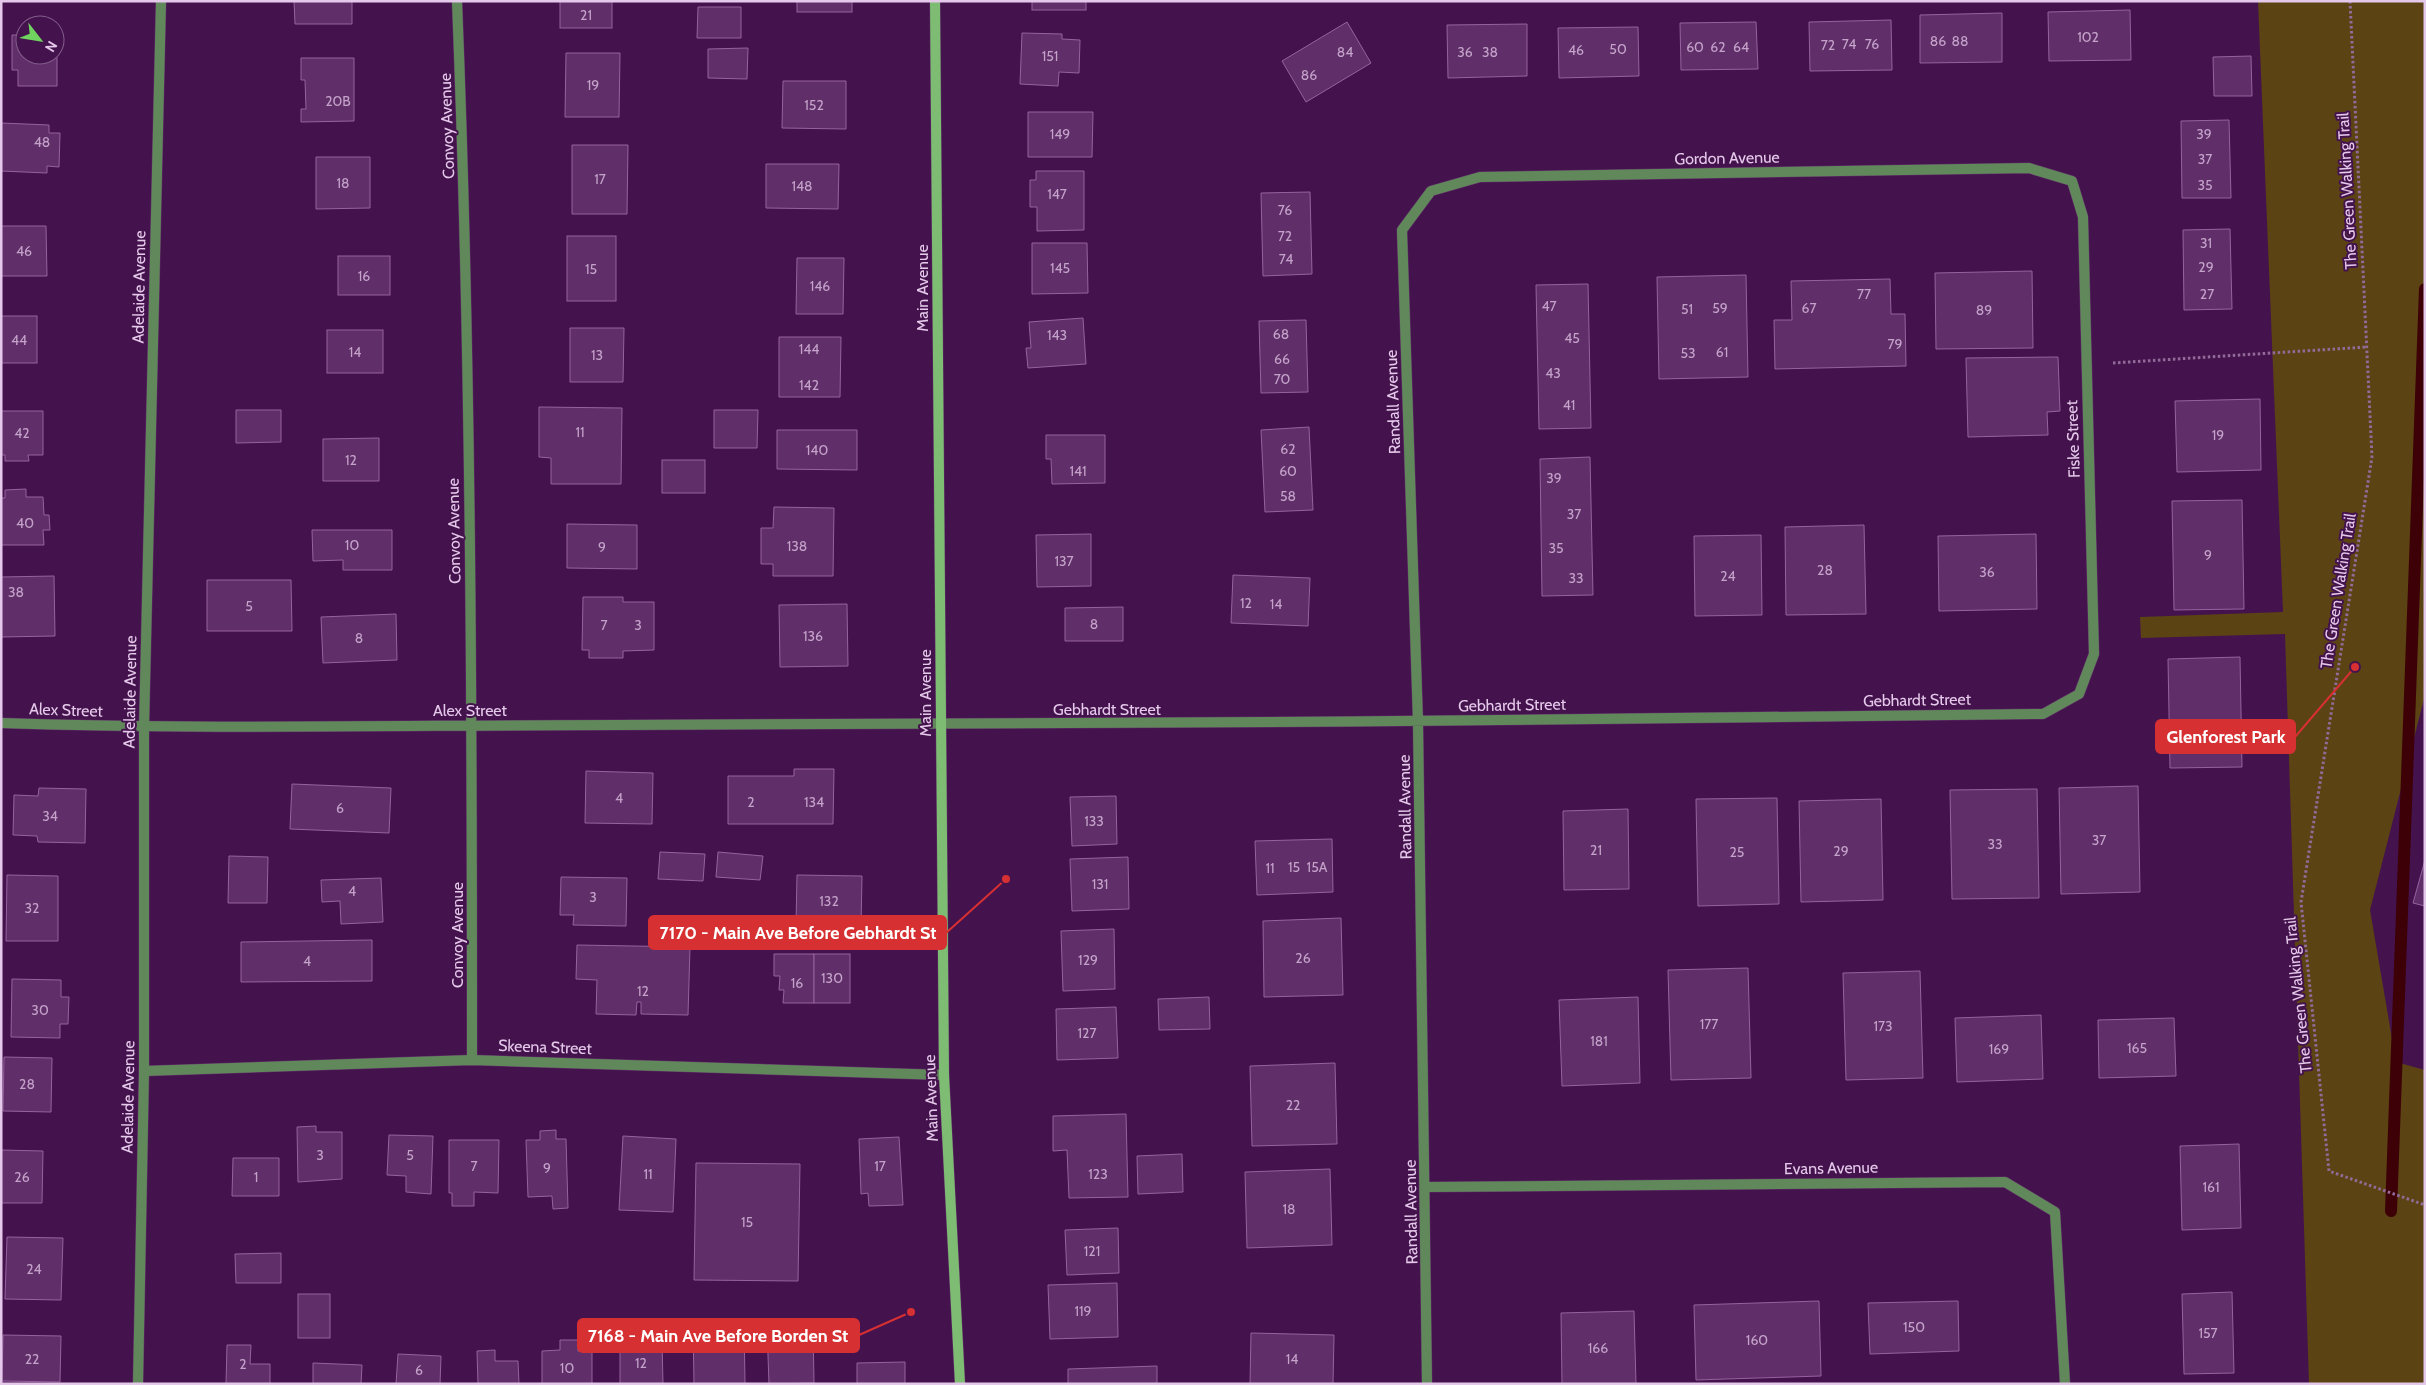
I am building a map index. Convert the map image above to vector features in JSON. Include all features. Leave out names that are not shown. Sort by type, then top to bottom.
[{"type":"street","name":"Adelaide Avenue","points":[[138,1384],[144,1071],[144,728],[161,1]]},
{"type":"street","name":"Convoy Avenue","points":[[457,1],[465,194],[472,725],[472,1060]]},
{"type":"street","name":"Main Avenue","points":[[935,1],[944,1075],[960,1384]]},
{"type":"street","name":"Gordon Avenue","points":[[1402,230],[1431,191],[1480,177],[2029,168],[2072,181]]},
{"type":"street","name":"Fiske Street","points":[[2072,181],[2083,217],[2085,365],[2094,654],[2079,694]]},
{"type":"street","name":"Randall Avenue","points":[[1402,230],[1418,722],[1426,1187],[1427,1384]]},
{"type":"street","name":"Gebhardt Street","points":[[940,725],[1418,722],[2043,714],[2079,694]]},
{"type":"street","name":"Alex Street","points":[[1,723],[144,728],[472,725],[940,725]]},
{"type":"street","name":"Skeena Street","points":[[144,1071],[472,1060],[944,1075]]},
{"type":"street","name":"Evans Avenue","points":[[1426,1187],[2006,1182],[2055,1212],[2065,1384]]},
{"type":"path","name":"The Green Walking Trail","points":[[2350,1],[2372,457],[2301,902],[2330,1171],[2425,1205]]},
{"type":"path","points":[[2085,365],[2366,347]]},
{"type":"shaded area","points":[[2258,1],[2425,1],[2425,695],[2370,910],[2396,1062],[2425,1070],[2425,1384],[2309,1384],[2285,634],[2141,638],[2140,617],[2283,612]]},
{"type":"building","points":[[294,1],[352,1],[352,24],[295,24]]},
{"type":"building","points":[[560,1],[612,1],[612,28],[560,28]]},
{"type":"building","points":[[797,1],[852,1],[852,12],[797,12]]},
{"type":"building","points":[[1032,1],[1086,1],[1086,10],[1032,10]]},
{"type":"building","points":[[698,7],[741,7],[741,38],[697,38]]},
{"type":"building","points":[[2130,10],[2131,60],[2049,61],[2048,12]]},
{"type":"building","points":[[2002,13],[2002,62],[1920,63],[1920,15]]},
{"type":"building","points":[[1891,20],[1892,70],[1810,71],[1809,22]]},
{"type":"building","points":[[1347,22],[1371,63],[1306,102],[1282,61]]},
{"type":"building","points":[[1756,22],[1758,69],[1681,70],[1680,23]]},
{"type":"building","points":[[1527,24],[1527,76],[1448,78],[1447,25]]},
{"type":"building","points":[[1638,27],[1639,76],[1559,78],[1558,28]]},
{"type":"building","points":[[1022,33],[1062,34],[1062,39],[1080,40],[1079,73],[1059,72],[1058,86],[1020,84]]},
{"type":"building","points":[[12,35],[15,35],[15,65],[57,65],[57,86],[18,86],[18,70],[12,70]]},
{"type":"building","points":[[748,48],[747,79],[708,78],[708,49]]},
{"type":"building","points":[[566,53],[620,53],[619,117],[565,117]]},
{"type":"building","points":[[2251,56],[2252,96],[2214,96],[2213,57]]},
{"type":"building","points":[[301,58],[354,58],[354,121],[301,122],[301,109],[306,109],[305,80],[301,80]]},
{"type":"building","points":[[783,81],[846,81],[846,129],[782,128]]},
{"type":"building","points":[[1028,112],[1093,112],[1092,157],[1028,157]]},
{"type":"building","points":[[2229,120],[2231,198],[2182,198],[2181,121]]},
{"type":"building","points":[[1,123],[49,125],[49,133],[60,133],[59,167],[47,166],[47,173],[1,171]]},
{"type":"building","points":[[572,145],[628,145],[627,214],[572,214]]},
{"type":"building","points":[[316,157],[370,157],[370,208],[316,209]]},
{"type":"building","points":[[766,164],[839,164],[838,209],[766,208]]},
{"type":"building","points":[[1036,171],[1084,171],[1084,230],[1037,231],[1037,207],[1030,207],[1030,180],[1036,180]]},
{"type":"building","points":[[1310,192],[1312,274],[1263,276],[1261,193]]},
{"type":"building","points":[[1,226],[46,226],[47,276],[1,276]]},
{"type":"building","points":[[2230,229],[2232,309],[2184,310],[2183,230]]},
{"type":"building","points":[[567,236],[616,236],[616,301],[567,301]]},
{"type":"building","points":[[1032,243],[1087,243],[1088,293],[1032,294]]},
{"type":"building","points":[[338,256],[390,256],[390,295],[338,295]]},
{"type":"building","points":[[797,258],[844,258],[843,314],[796,314]]},
{"type":"building","points":[[2032,271],[2033,348],[1936,349],[1935,273]]},
{"type":"building","points":[[1746,275],[1748,377],[1659,379],[1657,277]]},
{"type":"building","points":[[1890,279],[1891,314],[1905,314],[1906,366],[1775,369],[1774,320],[1792,320],[1791,281]]},
{"type":"building","points":[[1588,284],[1591,428],[1539,429],[1536,285]]},
{"type":"building","points":[[1,316],[37,316],[37,363],[1,363]]},
{"type":"building","points":[[1083,318],[1086,364],[1028,368],[1026,348],[1031,348],[1029,322]]},
{"type":"building","points":[[1306,320],[1308,392],[1261,393],[1259,321]]},
{"type":"building","points":[[570,328],[624,328],[623,382],[570,382]]},
{"type":"building","points":[[327,330],[383,330],[383,373],[327,373]]},
{"type":"building","points":[[779,337],[841,337],[840,397],[779,397]]},
{"type":"building","points":[[2058,357],[2060,411],[2047,412],[2048,435],[1968,437],[1966,358]]},
{"type":"building","points":[[2260,399],[2261,470],[2177,472],[2175,401]]},
{"type":"building","points":[[539,407],[622,408],[621,484],[551,484],[551,458],[539,457]]},
{"type":"building","points":[[236,410],[281,410],[281,442],[236,443]]},
{"type":"building","points":[[714,410],[758,410],[757,448],[714,448]]},
{"type":"building","points":[[1,411],[43,411],[43,455],[28,455],[29,461],[5,461],[5,455],[1,455]]},
{"type":"building","points":[[1309,427],[1313,510],[1265,512],[1261,430]]},
{"type":"building","points":[[777,430],[857,430],[857,470],[777,469]]},
{"type":"building","points":[[1046,435],[1105,435],[1105,483],[1052,484],[1051,459],[1046,459]]},
{"type":"building","points":[[379,438],[379,481],[323,481],[323,439]]},
{"type":"building","points":[[1590,457],[1593,595],[1542,596],[1540,459]]},
{"type":"building","points":[[662,460],[705,460],[705,493],[662,493]]},
{"type":"building","points":[[26,489],[26,497],[43,497],[44,515],[49,515],[50,530],[43,530],[44,545],[1,545],[1,498],[5,498],[5,490]]},
{"type":"building","points":[[2242,500],[2244,609],[2174,610],[2172,501]]},
{"type":"building","points":[[774,507],[834,508],[833,576],[773,576],[773,564],[761,564],[761,528],[773,528]]},
{"type":"building","points":[[567,524],[637,525],[637,569],[567,568]]},
{"type":"building","points":[[1864,525],[1866,614],[1786,615],[1785,527]]},
{"type":"building","points":[[312,530],[392,530],[392,570],[343,570],[343,560],[313,561]]},
{"type":"building","points":[[1091,534],[1091,586],[1037,587],[1036,535]]},
{"type":"building","points":[[2036,534],[2037,609],[1939,611],[1938,536]]},
{"type":"building","points":[[1761,535],[1762,615],[1695,616],[1694,536]]},
{"type":"building","points":[[1233,575],[1310,578],[1308,626],[1231,623]]},
{"type":"building","points":[[54,576],[55,636],[1,637],[1,577]]},
{"type":"building","points":[[207,580],[291,580],[292,631],[207,631]]},
{"type":"building","points":[[583,597],[623,597],[623,602],[654,602],[654,650],[623,651],[623,658],[589,658],[589,650],[582,650]]},
{"type":"building","points":[[847,604],[848,666],[780,667],[779,605]]},
{"type":"building","points":[[1123,607],[1123,641],[1065,641],[1065,608]]},
{"type":"building","points":[[396,614],[397,660],[323,663],[321,617]]},
{"type":"building","points":[[2240,657],[2242,767],[2170,768],[2168,659]]},
{"type":"building","points":[[794,769],[834,769],[833,824],[728,824],[728,776],[794,776]]},
{"type":"building","points":[[586,771],[653,773],[652,824],[585,823]]},
{"type":"building","points":[[292,784],[391,788],[389,833],[290,829]]},
{"type":"building","points":[[2138,786],[2140,892],[2061,894],[2059,788]]},
{"type":"building","points":[[39,788],[86,789],[85,843],[38,842],[37,836],[13,835],[14,795],[38,796]]},
{"type":"building","points":[[2037,789],[2039,898],[1952,899],[1950,790]]},
{"type":"building","points":[[1116,796],[1117,844],[1072,846],[1070,797]]},
{"type":"building","points":[[1777,798],[1779,904],[1698,906],[1696,799]]},
{"type":"building","points":[[1881,799],[1883,900],[1801,902],[1799,801]]},
{"type":"building","points":[[1628,809],[1629,889],[1564,890],[1563,811]]},
{"type":"building","points":[[1332,839],[1333,892],[1257,895],[1255,841]]},
{"type":"building","points":[[660,852],[705,854],[703,881],[658,879]]},
{"type":"building","points":[[718,852],[763,856],[760,880],[716,877]]},
{"type":"building","points":[[229,856],[268,857],[267,903],[228,903]]},
{"type":"building","points":[[1128,857],[1129,909],[1072,911],[1070,859]]},
{"type":"building","points":[[2425,860],[2425,906],[2413,903]]},
{"type":"building","points":[[7,875],[58,876],[58,941],[6,941]]},
{"type":"building","points":[[797,875],[862,876],[861,927],[796,925]]},
{"type":"building","points":[[561,877],[627,878],[626,926],[573,925],[574,915],[560,915]]},
{"type":"building","points":[[381,878],[383,922],[341,924],[340,901],[322,902],[321,880]]},
{"type":"building","points":[[1341,918],[1343,995],[1264,997],[1263,921]]},
{"type":"building","points":[[1114,929],[1115,989],[1063,991],[1061,931]]},
{"type":"building","points":[[372,940],[372,981],[241,982],[241,942]]},
{"type":"building","points":[[577,945],[690,947],[688,1015],[641,1014],[641,1002],[637,1002],[636,1015],[596,1014],[597,980],[576,979]]},
{"type":"building","points":[[774,954],[814,954],[814,1003],[783,1003],[784,990],[779,990],[780,976],[774,976]]},
{"type":"building","points":[[814,954],[850,954],[850,1003],[814,1003]]},
{"type":"building","points":[[1748,968],[1751,1078],[1671,1080],[1668,970]]},
{"type":"building","points":[[1920,971],[1923,1078],[1846,1080],[1843,973]]},
{"type":"building","points":[[12,979],[61,980],[61,997],[69,997],[68,1024],[60,1024],[60,1038],[11,1037]]},
{"type":"building","points":[[1209,997],[1210,1029],[1159,1030],[1158,999]]},
{"type":"building","points":[[1638,997],[1640,1083],[1562,1086],[1559,1000]]},
{"type":"building","points":[[1116,1007],[1118,1058],[1057,1060],[1056,1009]]},
{"type":"building","points":[[2041,1015],[2043,1079],[1957,1082],[1955,1018]]},
{"type":"building","points":[[2174,1018],[2176,1076],[2099,1078],[2098,1020]]},
{"type":"building","points":[[4,1057],[52,1058],[51,1112],[3,1111]]},
{"type":"building","points":[[1335,1063],[1337,1144],[1252,1146],[1250,1066]]},
{"type":"building","points":[[1126,1114],[1128,1197],[1069,1198],[1067,1150],[1053,1151],[1053,1116]]},
{"type":"building","points":[[316,1126],[316,1132],[342,1132],[342,1179],[298,1182],[297,1127]]},
{"type":"building","points":[[556,1130],[556,1139],[566,1139],[568,1208],[553,1209],[552,1196],[528,1197],[526,1140],[540,1140],[540,1131]]},
{"type":"building","points":[[389,1135],[433,1136],[431,1194],[406,1192],[406,1176],[387,1175]]},
{"type":"building","points":[[623,1136],[676,1139],[673,1212],[619,1210]]},
{"type":"building","points":[[899,1137],[903,1205],[869,1206],[868,1193],[861,1194],[859,1139]]},
{"type":"building","points":[[449,1140],[499,1140],[498,1193],[474,1192],[474,1206],[452,1206],[452,1193],[449,1193]]},
{"type":"building","points":[[2239,1144],[2241,1228],[2182,1230],[2180,1146]]},
{"type":"building","points":[[1,1150],[43,1151],[42,1203],[1,1203]]},
{"type":"building","points":[[1182,1154],[1183,1192],[1138,1194],[1137,1156]]},
{"type":"building","points":[[233,1158],[279,1158],[279,1196],[232,1196]]},
{"type":"building","points":[[696,1163],[800,1164],[798,1281],[694,1280]]},
{"type":"building","points":[[1330,1169],[1332,1245],[1247,1248],[1245,1172]]},
{"type":"building","points":[[1118,1228],[1119,1273],[1067,1275],[1065,1230]]},
{"type":"building","points":[[7,1237],[63,1238],[61,1300],[5,1299]]},
{"type":"building","points":[[281,1253],[281,1283],[236,1283],[235,1254]]},
{"type":"building","points":[[1117,1283],[1118,1337],[1050,1339],[1048,1285]]},
{"type":"building","points":[[2232,1292],[2234,1373],[2184,1374],[2182,1294]]},
{"type":"building","points":[[298,1294],[330,1294],[330,1338],[298,1338]]},
{"type":"building","points":[[1819,1301],[1821,1376],[1696,1380],[1694,1305]]},
{"type":"building","points":[[1958,1301],[1959,1351],[1870,1354],[1868,1303]]},
{"type":"building","points":[[1634,1311],[1636,1384],[1562,1384],[1561,1313]]},
{"type":"building","points":[[744,1323],[745,1384],[694,1384],[693,1324]]},
{"type":"building","points":[[813,1326],[814,1383],[769,1384],[767,1327]]},
{"type":"building","points":[[1251,1333],[1334,1335],[1333,1384],[1250,1384]]},
{"type":"building","points":[[636,1334],[648,1334],[648,1341],[662,1341],[663,1384],[620,1384],[620,1341],[636,1341]]},
{"type":"building","points":[[3,1335],[61,1336],[60,1382],[2,1381]]},
{"type":"building","points":[[560,1340],[578,1340],[578,1351],[592,1351],[592,1384],[542,1384],[542,1351],[560,1350]]},
{"type":"building","points":[[227,1345],[251,1345],[250,1364],[270,1364],[270,1384],[226,1384]]},
{"type":"building","points":[[495,1350],[495,1361],[518,1361],[519,1384],[478,1384],[477,1351]]},
{"type":"building","points":[[398,1354],[441,1356],[440,1384],[396,1384]]},
{"type":"building","points":[[905,1362],[905,1384],[857,1384],[857,1363]]},
{"type":"building","points":[[313,1363],[362,1365],[361,1384],[313,1384]]},
{"type":"building","points":[[1157,1366],[1157,1384],[1068,1384],[1068,1369]]},
{"type":"waterway","points":[[2391,1211],[2425,289]]},
{"type":"place","name":"Glenforest Park","points":[[2355,667]]},
{"type":"place","name":"7170 - Main Ave Before Gebhardt St","points":[[1006,879]]},
{"type":"place","name":"7168 - Main Ave Before Borden St","points":[[911,1312]]}]
